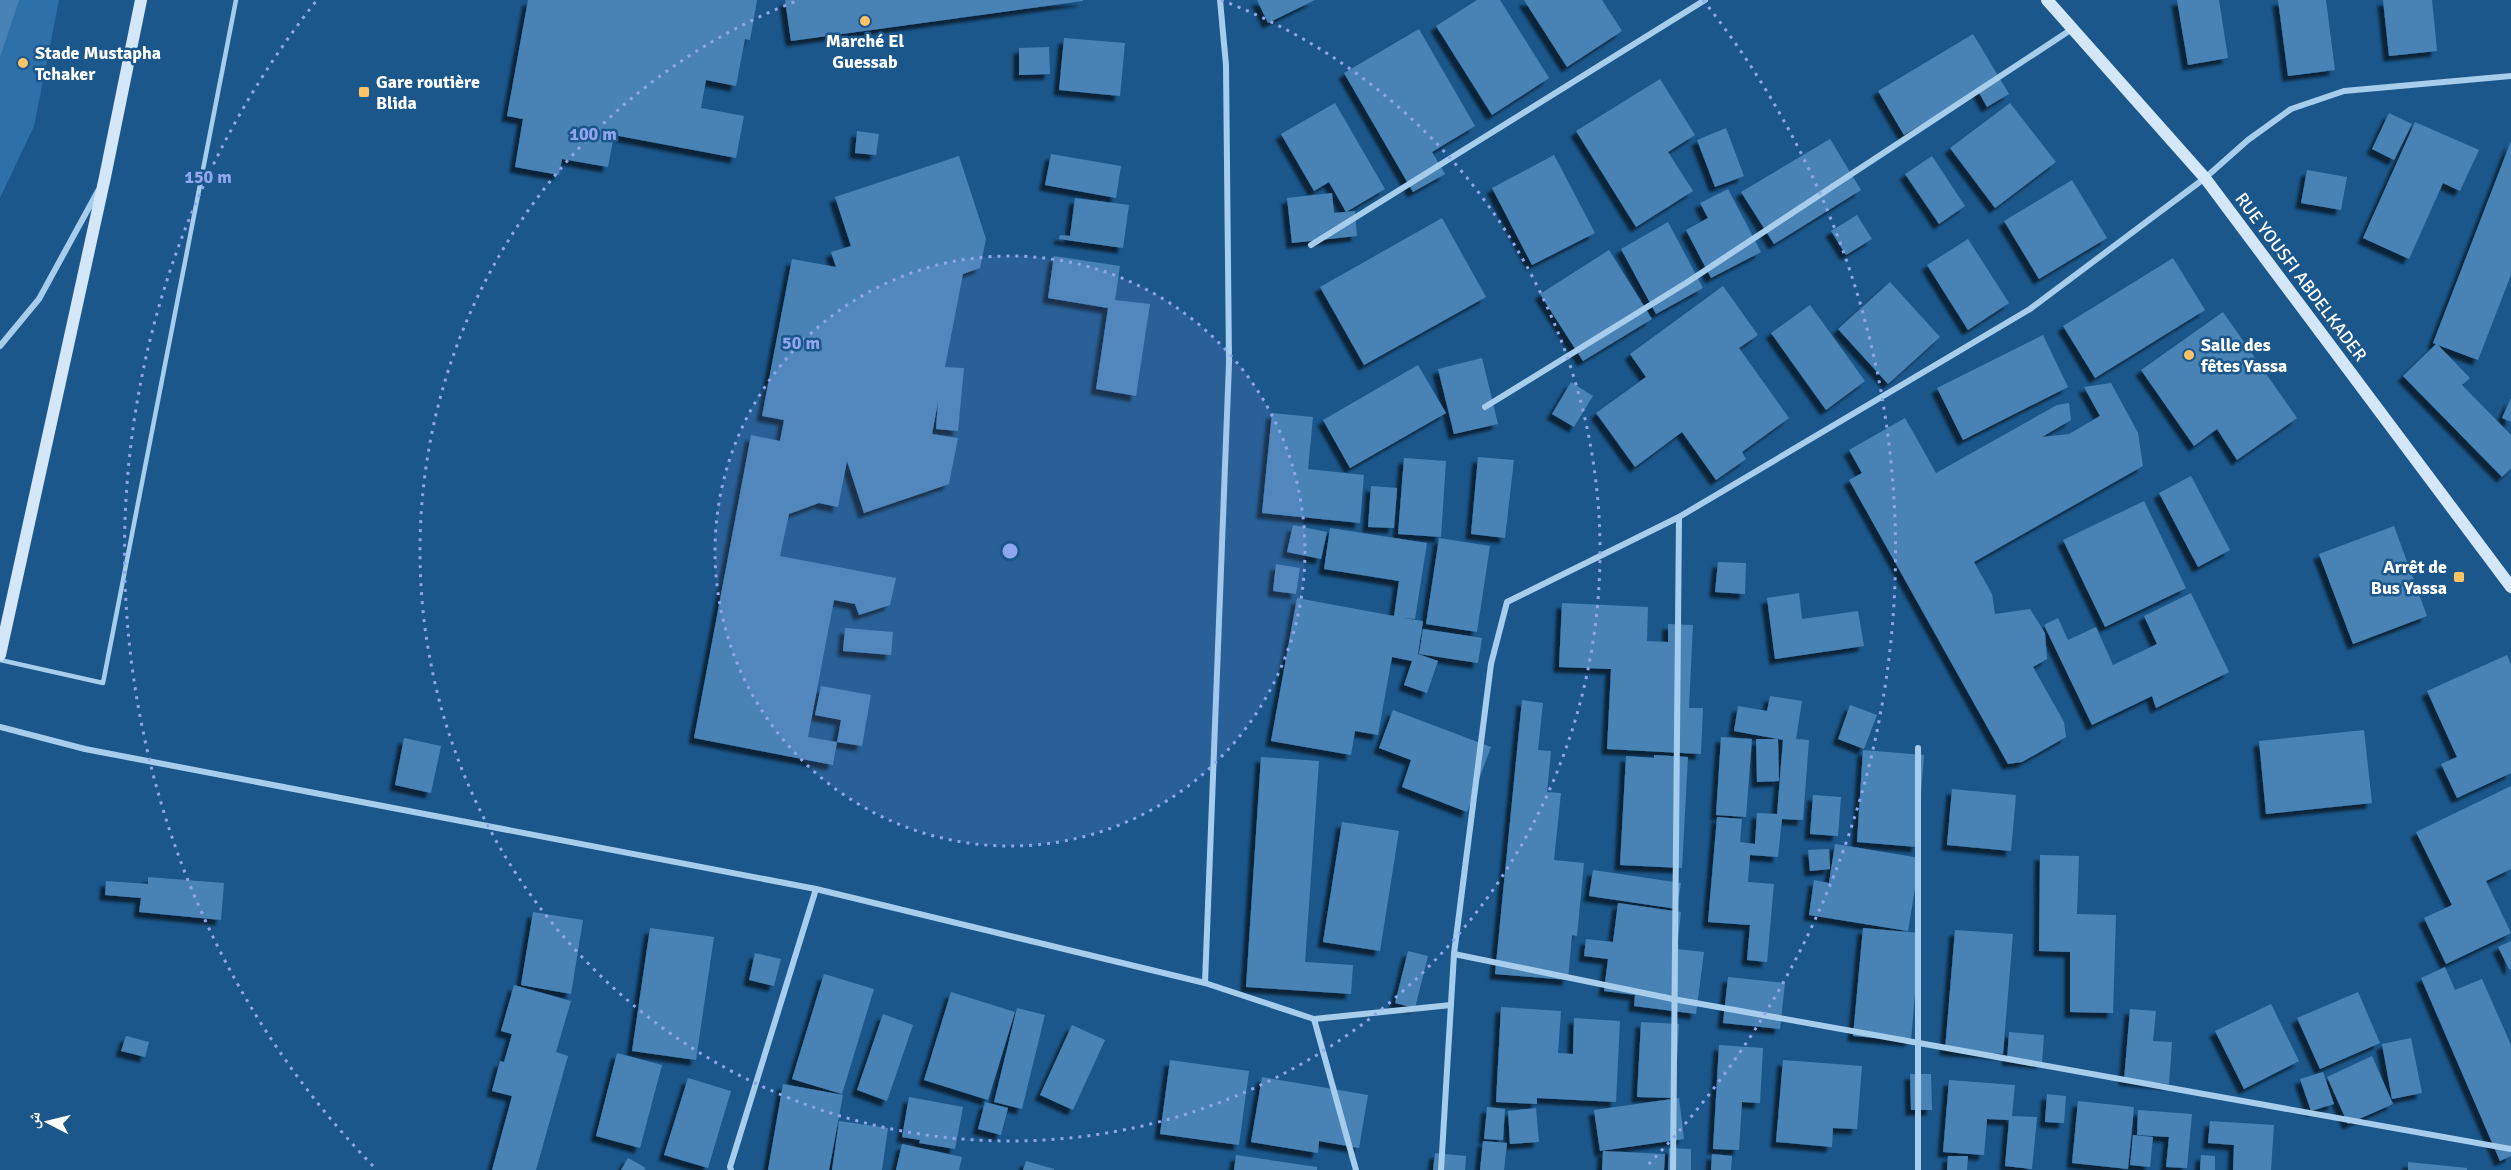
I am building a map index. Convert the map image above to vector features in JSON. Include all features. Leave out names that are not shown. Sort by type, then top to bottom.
[{"type":"main road","points":[[0,655],[105,177],[141,0]]},
{"type":"main road","name":"RUE YOUSFI ABDELKADER","points":[[2047,0],[2205,178],[2511,587]]},
{"type":"street","points":[[1205,983],[1229,363],[1226,65],[1220,0]]},
{"type":"street","points":[[1311,245],[1705,0]]},
{"type":"street","points":[[1485,407],[1686,283],[2073,29]]},
{"type":"street","points":[[1441,1170],[1454,954],[1491,664],[1508,602],[1679,517],[2030,309],[2205,178],[2248,140],[2291,109],[2344,91],[2511,76]]},
{"type":"street","points":[[0,346],[39,300],[105,177]]},
{"type":"street","points":[[1673,1170],[1679,517]]},
{"type":"street","points":[[0,727],[85,749],[816,889],[1205,983],[1314,1019],[1451,1005]]},
{"type":"street","points":[[1918,748],[1918,1170]]},
{"type":"street","points":[[731,1170],[730,1167],[816,889]]},
{"type":"street","points":[[1454,954],[1673,999],[2511,1149]]},
{"type":"street","points":[[1314,1019],[1356,1170]]},
{"type":"lane","points":[[0,660],[103,683],[236,0]]},
{"type":"shaded area","name":"Stade Mustapha Tchaker","points":[[0,0],[59,0],[34,126],[0,198]]},
{"type":"building","points":[[0,0],[19,0],[0,57]]},
{"type":"building","points":[[528,0],[757,0],[750,40],[745,39],[736,86],[706,80],[701,108],[744,116],[736,158],[614,135],[608,167],[562,159],[559,175],[515,167],[523,119],[507,116]]},
{"type":"building","name":"Marché El Guessab","points":[[785,0],[1083,0],[1083,1],[791,41]]},
{"type":"building","points":[[1257,0],[1315,0],[1268,23]]},
{"type":"building","points":[[1477,0],[1500,0],[1549,78],[1492,115],[1436,26]]},
{"type":"building","points":[[1524,0],[1602,0],[1622,31],[1567,67]]},
{"type":"building","points":[[2177,0],[2219,0],[2228,58],[2188,65]]},
{"type":"building","points":[[2278,0],[2326,0],[2335,70],[2288,76]]},
{"type":"building","points":[[2383,0],[2432,0],[2437,51],[2389,56]]},
{"type":"building","points":[[1419,29],[1475,126],[1432,152],[1445,174],[1413,192],[1344,73]]},
{"type":"building","points":[[1973,34],[2009,94],[1987,107],[1978,91],[1904,135],[1878,91]]},
{"type":"building","points":[[1064,38],[1125,43],[1120,96],[1059,90]]},
{"type":"building","points":[[1049,47],[1050,74],[1019,75],[1019,48]]},
{"type":"building","points":[[1660,79],[1695,135],[1668,152],[1693,191],[1636,227],[1576,131]]},
{"type":"building","points":[[1335,103],[1385,189],[1346,212],[1329,182],[1314,191],[1281,134]]},
{"type":"building","points":[[2010,103],[2056,162],[1995,208],[1950,148]]},
{"type":"building","points":[[2389,113],[2412,124],[2394,160],[2372,149]]},
{"type":"building","points":[[2415,122],[2479,150],[2460,191],[2443,183],[2409,259],[2363,238]]},
{"type":"building","points":[[1726,128],[1744,176],[1715,187],[1697,140]]},
{"type":"building","points":[[857,131],[879,134],[876,155],[855,153]]},
{"type":"building","points":[[1830,139],[1861,190],[1774,244],[1741,192]]},
{"type":"building","points":[[2511,141],[2511,275],[2478,360],[2438,345],[2470,378],[2462,385],[2511,435],[2511,468],[2502,477],[2403,376],[2436,344],[2433,343]]},
{"type":"building","points":[[1051,154],[1121,166],[1116,198],[1045,185]]},
{"type":"building","points":[[1554,155],[1595,233],[1532,265],[1492,188]]},
{"type":"building","points":[[959,156],[986,239],[980,268],[963,274],[945,367],[964,368],[958,431],[936,429],[938,402],[932,434],[958,438],[949,484],[864,513],[847,461],[838,507],[819,503],[789,514],[780,556],[896,578],[890,605],[859,615],[855,604],[834,600],[808,737],[837,742],[833,765],[694,738],[751,435],[780,441],[784,420],[762,416],[792,259],[836,267],[831,252],[851,246],[835,197]]},
{"type":"building","points":[[1932,156],[1965,206],[1939,224],[1905,174]]},
{"type":"building","points":[[2307,170],[2347,177],[2341,210],[2301,203]]},
{"type":"building","points":[[2072,180],[2107,238],[2039,279],[2004,221]]},
{"type":"building","points":[[1728,189],[1761,252],[1711,278],[1686,230],[1708,218],[1700,203]]},
{"type":"building","points":[[1332,193],[1334,213],[1355,211],[1357,236],[1292,243],[1287,198]]},
{"type":"building","points":[[1075,198],[1129,205],[1123,248],[1059,239],[1060,235],[1070,236]]},
{"type":"building","points":[[1857,215],[1872,239],[1846,255],[1831,231]]},
{"type":"building","points":[[1442,218],[1486,297],[1364,365],[1320,287]]},
{"type":"building","points":[[1668,222],[1703,288],[1656,314],[1621,249]]},
{"type":"building","points":[[1968,239],[2009,303],[1968,330],[1927,265]]},
{"type":"building","points":[[1609,250],[1652,319],[1583,361],[1540,294]]},
{"type":"building","points":[[1054,256],[1120,266],[1115,300],[1150,304],[1136,396],[1096,389],[1108,308],[1048,298]]},
{"type":"building","points":[[2173,258],[2205,310],[2095,378],[2063,326]]},
{"type":"building","points":[[1890,282],[1940,337],[1888,384],[1838,329]]},
{"type":"building","points":[[1723,286],[1758,335],[1739,348],[1789,418],[1742,452],[1746,459],[1716,480],[1682,432],[1635,467],[1596,413],[1646,377],[1630,354]]},
{"type":"building","points":[[1810,305],[1865,381],[1826,410],[1771,333]]},
{"type":"building","points":[[2223,312],[2297,418],[2237,460],[2217,429],[2194,446],[2141,370]]},
{"type":"building","points":[[2043,335],[2068,387],[1963,440],[1937,388]]},
{"type":"building","points":[[1482,358],[1498,424],[1454,434],[1438,369]]},
{"type":"building","points":[[1418,365],[1446,413],[1350,468],[1323,420]]},
{"type":"building","points":[[1571,382],[1593,396],[1574,427],[1552,414]]},
{"type":"building","points":[[2111,383],[2138,433],[2143,466],[1974,562],[1992,594],[1995,614],[2030,609],[2045,633],[2047,659],[2033,667],[2064,722],[2066,737],[2022,762],[2008,764],[1849,480],[1862,473],[1849,450],[1905,418],[1936,473],[2057,405],[2069,403],[2071,420],[2042,437],[2069,434],[2100,416],[2084,387]]},
{"type":"building","points":[[2511,398],[2511,422],[2502,418]]},
{"type":"building","points":[[1272,413],[1313,417],[1308,469],[1364,475],[1360,523],[1262,513]]},
{"type":"building","points":[[1478,457],[1514,460],[1505,538],[1471,534]]},
{"type":"building","points":[[1404,458],[1446,461],[1441,537],[1398,534]]},
{"type":"building","points":[[2191,476],[2230,550],[2198,567],[2159,493]]},
{"type":"building","points":[[1371,486],[1397,488],[1394,528],[1368,527]]},
{"type":"building","points":[[2144,501],[2186,588],[2105,627],[2063,540]]},
{"type":"building","points":[[1293,525],[1327,532],[1321,559],[1287,552]]},
{"type":"building","points":[[2394,526],[2427,616],[2353,644],[2319,554]]},
{"type":"building","points":[[1330,528],[1427,543],[1415,619],[1403,618],[1423,621],[1418,654],[1438,661],[1427,693],[1404,685],[1412,661],[1392,657],[1378,735],[1355,731],[1351,755],[1271,741],[1297,598],[1394,616],[1399,581],[1324,569]]},
{"type":"building","points":[[1439,538],[1490,546],[1477,632],[1426,624]]},
{"type":"building","points":[[1718,562],[1746,563],[1745,594],[1715,592]]},
{"type":"building","points":[[1276,564],[1300,568],[1296,594],[1273,591]]},
{"type":"building","points":[[1799,593],[1802,619],[1858,611],[1864,646],[1775,659],[1767,598]]},
{"type":"building","points":[[2191,593],[2229,672],[2156,708],[2152,696],[2092,725],[2044,625],[2058,618],[2068,640],[2096,627],[2113,665],[2157,644],[2144,616]]},
{"type":"building","points":[[1562,603],[1648,607],[1647,641],[1668,642],[1668,624],[1693,625],[1689,708],[1703,708],[1701,754],[1607,749],[1611,669],[1559,667]]},
{"type":"building","points":[[845,628],[893,632],[891,655],[843,651]]},
{"type":"building","points":[[1423,629],[1482,638],[1478,663],[1419,654]]},
{"type":"building","points":[[2507,655],[2511,664],[2511,773],[2457,798],[2441,764],[2457,757],[2427,691]]},
{"type":"building","points":[[821,686],[871,695],[862,746],[837,742],[841,720],[815,715]]},
{"type":"building","points":[[1770,696],[1802,701],[1796,739],[1809,740],[1803,820],[1782,819],[1778,857],[1750,855],[1748,882],[1774,884],[1767,962],[1747,960],[1750,925],[1708,922],[1717,817],[1742,819],[1740,842],[1755,844],[1757,813],[1777,814],[1783,740],[1734,731],[1738,706],[1767,711]]},
{"type":"building","points":[[1522,700],[1543,703],[1538,750],[1551,751],[1547,792],[1561,793],[1554,860],[1584,863],[1577,936],[1572,935],[1568,980],[1495,974]]},
{"type":"building","points":[[1850,705],[1877,715],[1864,749],[1838,739]]},
{"type":"building","points":[[1393,710],[1491,747],[1467,812],[1402,787],[1411,760],[1379,748]]},
{"type":"building","points":[[2364,730],[2372,803],[2266,814],[2259,741]]},
{"type":"building","points":[[1721,737],[1752,739],[1746,817],[1716,815]]},
{"type":"building","points":[[404,738],[441,746],[431,793],[395,785]]},
{"type":"building","points":[[1756,739],[1778,739],[1779,781],[1757,782]]},
{"type":"building","points":[[1863,750],[1924,755],[1917,847],[1857,842]]},
{"type":"building","points":[[1654,755],[1688,757],[1682,868],[1620,865],[1626,756],[1654,758]]},
{"type":"building","points":[[1261,757],[1319,761],[1305,962],[1353,965],[1351,994],[1246,987]]},
{"type":"building","points":[[2511,786],[2511,869],[2486,881],[2511,933],[2446,964],[2424,918],[2452,905],[2416,832]]},
{"type":"building","points":[[1952,789],[2016,795],[2011,851],[1947,845]]},
{"type":"building","points":[[1813,795],[1841,797],[1838,836],[1810,834]]},
{"type":"building","points":[[1342,822],[1399,831],[1380,951],[1323,942]]},
{"type":"building","points":[[1835,844],[1920,858],[1908,931],[1809,915],[1814,880],[1829,883]]},
{"type":"building","points":[[1829,849],[1830,869],[1810,871],[1808,850]]},
{"type":"building","points":[[2040,855],[2079,856],[2077,914],[2116,915],[2113,1013],[2070,1012],[2070,952],[2039,951]]},
{"type":"building","points":[[1593,870],[1681,883],[1677,909],[1589,896]]},
{"type":"building","points":[[148,877],[224,883],[221,920],[139,912],[141,898],[105,895],[106,881],[148,884]]},
{"type":"building","points":[[1618,903],[1681,912],[1677,949],[1704,952],[1696,1014],[1634,1006],[1635,995],[1604,991],[1608,959],[1584,956],[1586,939],[1613,942]]},
{"type":"building","points":[[533,912],[583,920],[571,994],[521,985]]},
{"type":"building","points":[[650,928],[714,937],[696,1060],[632,1051]]},
{"type":"building","points":[[1863,928],[1920,933],[1911,1041],[1853,1036]]},
{"type":"building","points":[[1955,930],[2013,934],[2003,1054],[1945,1050]]},
{"type":"building","points":[[2511,941],[2511,969],[2509,969],[2498,947]]},
{"type":"building","points":[[1408,951],[1428,956],[1415,1008],[1395,1003]]},
{"type":"building","points":[[755,953],[781,959],[774,986],[749,980]]},
{"type":"building","points":[[2445,967],[2455,990],[2482,979],[2511,1045],[2511,1156],[2500,1161],[2421,978]]},
{"type":"building","points":[[824,974],[874,989],[842,1094],[792,1079]]},
{"type":"building","points":[[1728,977],[1785,983],[1780,1029],[1723,1023]]},
{"type":"building","points":[[514,985],[571,1001],[556,1052],[568,1056],[536,1170],[492,1170],[512,1096],[492,1091],[500,1061],[504,1062],[512,1034],[501,1031]]},
{"type":"building","points":[[951,992],[1015,1012],[988,1100],[924,1080]]},
{"type":"building","points":[[2358,992],[2380,1043],[2320,1069],[2297,1018]]},
{"type":"building","points":[[2271,1004],[2299,1061],[2244,1089],[2215,1031]]},
{"type":"building","points":[[1501,1007],[1561,1011],[1558,1053],[1573,1054],[1574,1018],[1620,1021],[1616,1102],[1537,1098],[1537,1104],[1496,1102]]},
{"type":"building","points":[[1017,1008],[1045,1015],[1022,1109],[994,1102]]},
{"type":"building","points":[[2130,1009],[2156,1011],[2153,1041],[2172,1042],[2169,1084],[2124,1080]]},
{"type":"building","points":[[883,1014],[913,1025],[887,1101],[857,1090]]},
{"type":"building","points":[[1641,1022],[1679,1024],[1675,1098],[1637,1097]]},
{"type":"building","points":[[1072,1025],[1105,1040],[1073,1110],[1040,1095]]},
{"type":"building","points":[[2009,1032],[2044,1035],[2042,1063],[2007,1060]]},
{"type":"building","points":[[126,1036],[149,1042],[145,1057],[121,1051]]},
{"type":"building","points":[[2411,1038],[2422,1093],[2392,1099],[2382,1044]]},
{"type":"building","points":[[1719,1045],[1763,1048],[1760,1103],[1742,1102],[1739,1150],[1713,1149]]},
{"type":"building","points":[[617,1053],[662,1065],[640,1148],[596,1136]]},
{"type":"building","points":[[2372,1056],[2393,1104],[2348,1124],[2327,1077]]},
{"type":"building","points":[[1170,1060],[1249,1071],[1239,1145],[1160,1134]]},
{"type":"building","points":[[1783,1060],[1862,1066],[1857,1129],[1833,1128],[1832,1147],[1776,1142]]},
{"type":"building","points":[[2323,1072],[2334,1104],[2311,1111],[2300,1079]]},
{"type":"building","points":[[1910,1074],[1931,1074],[1932,1110],[1911,1110]]},
{"type":"building","points":[[1262,1077],[1368,1095],[1359,1148],[1319,1141],[1318,1153],[1251,1142]]},
{"type":"building","points":[[688,1078],[731,1091],[708,1168],[664,1155]]},
{"type":"building","points":[[1949,1080],[2015,1085],[2012,1116],[2037,1117],[2032,1169],[2005,1166],[2009,1120],[1987,1119],[1984,1155],[1943,1152]]},
{"type":"building","points":[[783,1084],[843,1095],[829,1170],[768,1170]]},
{"type":"building","points":[[2047,1094],[2066,1096],[2064,1123],[2045,1122]]},
{"type":"building","points":[[909,1097],[963,1107],[955,1149],[919,1143],[920,1140],[902,1137]]},
{"type":"building","points":[[1679,1098],[1684,1139],[1600,1151],[1594,1110]]},
{"type":"building","points":[[2078,1101],[2134,1107],[2128,1169],[2072,1163]]},
{"type":"building","points":[[985,1102],[1008,1108],[1001,1135],[978,1129]]},
{"type":"building","points":[[1487,1107],[1505,1109],[1503,1140],[1484,1139]]},
{"type":"building","points":[[1536,1108],[1539,1142],[1510,1144],[1508,1111]]},
{"type":"building","points":[[2138,1110],[2192,1114],[2187,1168],[2166,1167],[2169,1137],[2137,1135]]},
{"type":"building","points":[[839,1121],[888,1128],[882,1170],[832,1170]]},
{"type":"building","points":[[2210,1121],[2274,1125],[2271,1170],[2233,1170],[2234,1145],[2208,1143]]},
{"type":"building","points":[[2133,1135],[2153,1137],[2150,1167],[2130,1165]]},
{"type":"building","points":[[1483,1141],[1507,1143],[1504,1170],[1480,1170]]},
{"type":"building","points":[[902,1144],[962,1157],[959,1170],[896,1170]]},
{"type":"building","points":[[1669,1148],[1691,1149],[1691,1170],[1668,1170]]},
{"type":"building","points":[[1603,1151],[1665,1154],[1664,1170],[1602,1170]]},
{"type":"building","points":[[1435,1153],[1466,1156],[1465,1170],[1433,1170]]},
{"type":"building","points":[[1712,1154],[1732,1156],[1731,1170],[1711,1170]]},
{"type":"building","points":[[1236,1155],[1317,1167],[1317,1170],[1234,1170]]},
{"type":"building","points":[[2201,1155],[2215,1156],[2215,1170],[2200,1170]]},
{"type":"building","points":[[1948,1156],[1968,1156],[1967,1170],[1947,1170]]},
{"type":"building","points":[[628,1158],[646,1168],[644,1170],[621,1170]]},
{"type":"building","points":[[1026,1161],[1054,1169],[1054,1170],[1023,1170]]},
{"type":"building","points":[[2408,1162],[2467,1168],[2467,1170],[2408,1170]]},
{"type":"place","name":"Marché El Guessab","points":[[865,21]]},
{"type":"place","name":"Stade Mustapha Tchaker","points":[[23,63]]},
{"type":"place","name":"Gare routière Blida","points":[[364,92]]},
{"type":"place","name":"Salle des fêtes Yassa","points":[[2189,355]]},
{"type":"place","name":"Arrêt de Bus Yassa","points":[[2459,577]]}]
